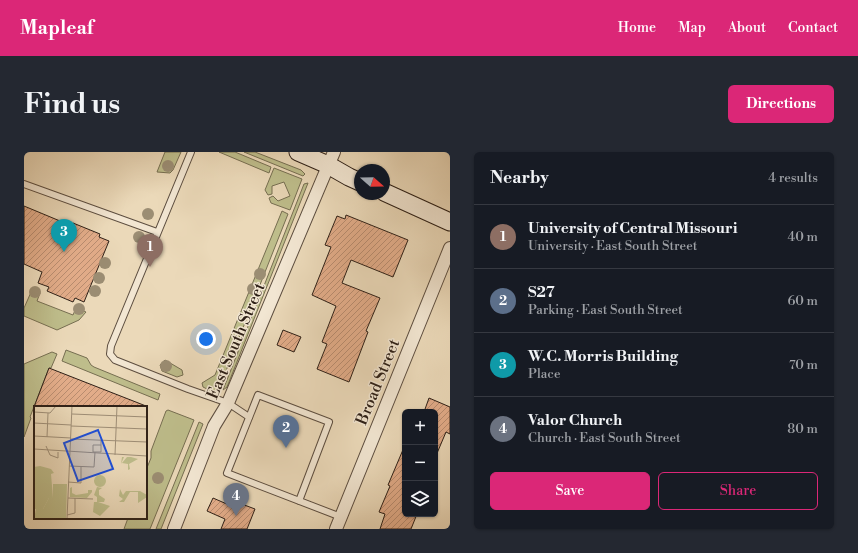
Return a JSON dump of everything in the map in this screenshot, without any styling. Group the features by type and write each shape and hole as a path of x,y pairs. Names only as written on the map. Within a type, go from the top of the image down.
{"main road":[{"path":"298,152 331,158 349,177 354,179"},
{"path":"390,195 450,222"}],"street":[{"name":"East South Street","path":"174,529 214,426 228,403 331,158"},
{"name":"Broad Street","path":"336,529 450,248"}],"lane":[{"path":"190,152 111,346 110,354 115,360 228,403 249,417"},
{"path":"24,184 158,232"},
{"path":"299,501 329,422 258,395 227,473 299,501 341,517"}],"shaded area":[{"path":"165,152 181,152 173,170 170,173 157,172"},
{"path":"219,152 235,152 271,167 269,173"},
{"path":"244,152 255,152 301,170 305,174 303,176"},
{"path":"274,168 302,179 290,210 271,203 269,198 273,196 278,201 290,196 284,182 272,186 272,194 268,195 265,190"},
{"path":"308,183 227,387 223,390 304,184"},
{"path":"282,211 288,214 218,391 213,392 203,387 202,383 215,375"},
{"path":"32,290 40,293 37,301 73,315 76,308 86,312 79,320 57,330 24,316 24,308"},
{"path":"66,350 87,358 94,367 160,394 158,400 62,361"},
{"path":"52,352 57,354 51,368 49,368 24,437 24,364"},
{"path":"165,360 182,370 183,375 177,377 162,371 160,365"},
{"path":"168,410 194,420 150,529 124,529 128,519 147,519 147,468 151,458 151,451 166,411"},
{"path":"199,422 203,424 161,529 156,529"}],"building":[{"path":"24,206 72,226 73,223 100,234 99,237 109,241 84,302 75,298 73,302 47,291 49,287 38,283 42,272 24,264"},
{"path":"346,215 408,240 393,277 351,260 342,283 380,298 366,331 368,332 349,382 317,369 327,344 322,342 336,306 312,295 331,247 325,245 337,216 345,219"},
{"path":"283,330 301,337 294,352 277,345"},
{"path":"49,368 146,406 34,406"},
{"path":"429,398 450,407 450,434 446,432 438,451 438,409 425,409"},
{"path":"402,452 402,517 416,517 411,529 380,529 385,514 379,512 390,486 388,485"},
{"path":"213,498 236,508 239,503 255,509 247,529 221,529 225,519 207,511"}],"place":[{"name":"W.C. Morris Building","path":"64,252"},
{"name":"University of Central Missouri","path":"150,267"},
{"name":"S27","path":"286,448"},
{"name":"Valor Church","path":"236,516"}]}
